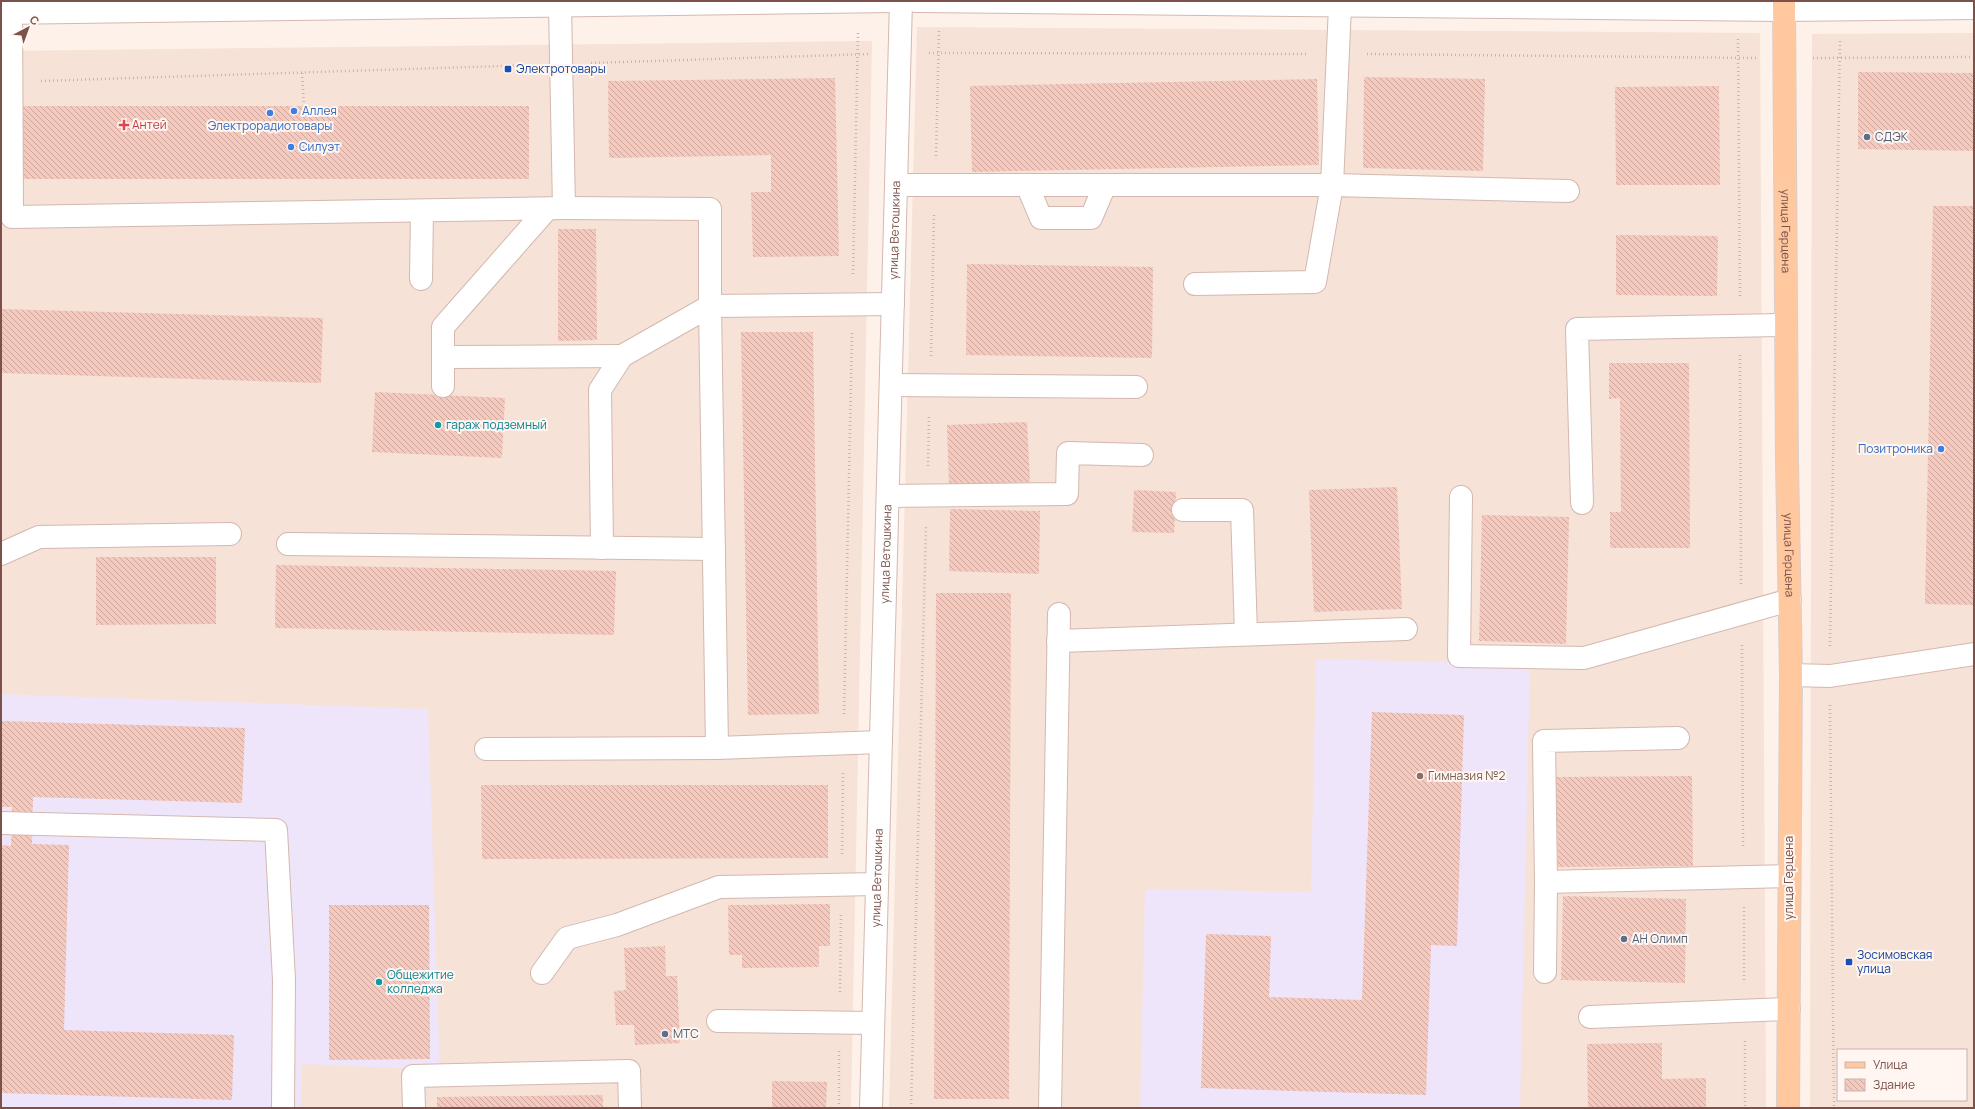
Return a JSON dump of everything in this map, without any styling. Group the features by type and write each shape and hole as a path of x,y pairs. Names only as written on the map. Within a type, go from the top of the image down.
{"main road":[{"name":"улица Герцена","path":"1784,5 1786,325 1791,675 1788,1108"}],"street":[{"path":"717,748 710,306 710,209 555,209 7,217 11,82 8,9 378,5 560,6 894,1"},
{"name":"улица Ветошкина","path":"871,1108 901,1"},
{"path":"916,1 1340,6 1389,3 1784,5 1974,8"},
{"path":"443,386 443,327 555,209 562,64 560,6"},
{"path":"1195,284 1315,282 1332,185 1340,6"},
{"path":"896,185 1332,185 1568,191"},
{"path":"1027,185 1041,218 1091,218 1105,185"},
{"path":"421,279 422,211"},
{"path":"602,548 600,390 622,356 710,306 893,304"},
{"path":"1582,503 1576,329 1786,325"},
{"path":"443,357 622,356"},
{"path":"891,385 1136,387"},
{"path":"888,496 1067,494 1068,453 1142,455"},
{"path":"1461,497 1459,656 1584,658 1790,600"},
{"path":"1183,510 1242,510 1246,634"},
{"path":"1,554 39,537 230,534"},
{"path":"288,544 714,549"},
{"path":"1050,1108 1059,614"},
{"path":"1058,641 1406,629"},
{"path":"1791,675 1830,676 1974,654"},
{"path":"1545,972 1546,882 1544,741 1678,738"},
{"path":"486,749 717,748 881,742"},
{"path":"1,823 276,830 284,980 283,1108"},
{"path":"1546,882 1789,876"},
{"path":"542,974 567,938 617,925 719,887 877,884"},
{"path":"1590,1017 1789,1009"},
{"path":"718,1021 873,1023"},
{"path":"414,1108 413,1076 629,1071 630,1108"}],"path":[{"path":"839,1108 843,744 858,2"},
{"path":"911,1108 938,52"},
{"path":"11,82 938,52 1784,58 1974,57"},
{"path":"1834,1108 1830,676 1840,57"},
{"path":"302,73 304,106"}],"shaded area":[{"path":"917,27 1760,33 1766,1108 889,1108"},
{"path":"1974,33 1974,1108 1810,1108 1812,34"},
{"path":"872,41 851,1108 1,1108 1,51"},
{"name":"Гимназия №2","path":"1316,659 1530,664 1520,1108 1140,1108 1145,889 1311,892"},
{"path":"1,694 428,709 440,1070 302,1064 301,1108 1,1108"}],"building":[{"path":"1858,72 1974,73 1974,151 1858,149"},
{"path":"1364,77 1485,79 1483,171 1363,168"},
{"path":"835,78 839,256 753,257 751,192 771,192 771,155 609,158 608,81"},
{"path":"1317,79 1319,165 972,172 970,86"},
{"path":"1719,86 1720,185 1616,185 1615,87"},
{"path":"23,106 529,106 529,179 23,179"},
{"path":"1933,206 1974,206 1974,605 1925,604"},
{"path":"558,229 596,229 597,340 558,341"},
{"path":"1616,235 1718,236 1717,296 1616,295"},
{"path":"967,264 1153,267 1152,358 966,355"},
{"path":"1,309 323,318 321,383 1,373"},
{"path":"741,332 813,332 819,714 748,715"},
{"path":"1609,363 1689,363 1690,548 1610,548 1610,512 1621,512 1620,398 1609,399"},
{"name":"гараж подземный","path":"375,392 505,398 502,458 372,452"},
{"path":"1027,422 1030,482 949,485 947,425"},
{"path":"1397,487 1402,609 1314,612 1309,490"},
{"path":"1134,490 1176,492 1174,533 1132,532"},
{"path":"950,509 1040,511 1039,574 949,571"},
{"path":"1482,515 1569,517 1566,644 1479,641"},
{"path":"96,557 216,557 216,624 96,625"},
{"path":"276,565 616,571 614,635 275,628"},
{"path":"936,593 1011,593 1009,1099 934,1099"},
{"path":"1372,712 1464,715 1457,946 1431,945 1426,1095 1201,1088 1206,934 1271,936 1269,997 1362,1000"},
{"path":"1,721 245,728 242,803 33,797 32,844 69,845 64,1030 234,1035 232,1100 1,1093 1,845 11,846 12,807 1,807"},
{"path":"1692,776 1693,866 1558,867 1556,777"},
{"path":"481,785 828,785 828,858 482,859"},
{"path":"1563,896 1686,899 1685,983 1561,980"},
{"path":"830,904 830,946 819,946 819,967 742,968 742,955 729,955 728,905"},
{"name":"Общежитие колледжа","path":"329,905 429,905 430,1059 329,1060"},
{"path":"665,946 666,976 677,976 680,1043 635,1045 634,1025 616,1025 614,991 626,990 624,948"},
{"path":"1662,1043 1662,1079 1706,1078 1706,1108 1588,1108 1587,1044"},
{"path":"772,1081 827,1082 826,1108 772,1108"},
{"path":"603,1095 603,1108 437,1108 437,1097"}],"place":[{"name":"Электротовары","path":"508,69"},
{"name":"Аллея","path":"294,111"},
{"name":"Электрорадиотовары","path":"270,113"},
{"name":"Антей","path":"124,125"},
{"name":"СДЭК","path":"1867,137"},
{"name":"Силуэт","path":"291,147"},
{"name":"гараж подземный","path":"438,425"},
{"name":"Позитроника","path":"1941,449"},
{"name":"Гимназия №2","path":"1420,776"},
{"name":"АН Олимп","path":"1624,939"},
{"name":"Зосимовская улица","path":"1849,962"},
{"name":"Общежитие колледжа","path":"379,982"},
{"name":"МТС","path":"665,1034"}]}
